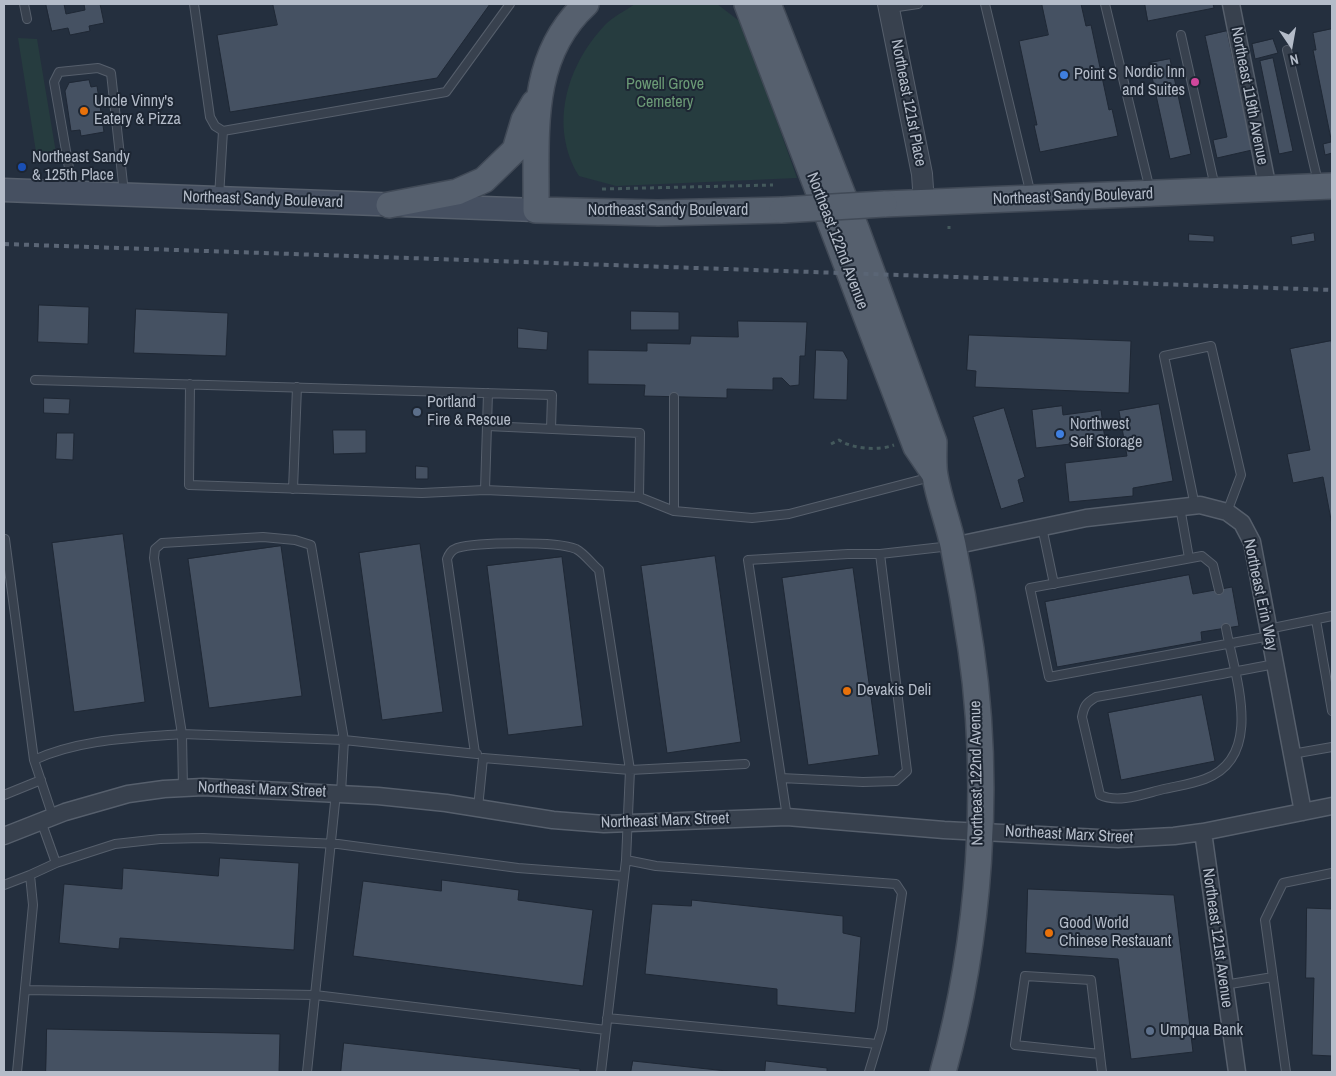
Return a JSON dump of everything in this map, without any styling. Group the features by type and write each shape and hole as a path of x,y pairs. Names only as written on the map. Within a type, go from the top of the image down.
{"main road":[{"path":"536,210 539,95 544,71 558,37 586,4"},
{"path":"737,4 756,10"},
{"name":"Northeast 122nd Avenue","path":"756,10 916,447 935,475"},
{"name":"Northeast 122nd Avenue","path":"756,10 857,231 934,442 935,475 953,546 968,626 976,688 980,764 979,831 972,928 955,1024 943,1072"},
{"path":"389,205 457,192 484,180 516,150 524,120 539,95"},
{"name":"Northeast Sandy Boulevard","path":"4,190 658,214 1326,187"}],"street":[{"name":"Northeast 119th Avenue","path":"1231,4 1268,189"},
{"name":"Northeast 121st Place","path":"889,6 922,174 924,203"},
{"path":"953,546 1086,518 1188,507 1227,512"},
{"name":"Northeast Erin Way","path":"1227,512 1242,523 1252,542 1303,812"},
{"name":"Northeast Marx Street","path":"4,836 47,819 128,794 183,788 255,788 338,793 446,803 553,820 627,824 787,817 1118,839 1174,836 1203,832 1332,806"},
{"name":"Northeast 121st Avenue","path":"1203,832 1237,1072"}],"lane":[{"path":"24,4 27,19"},
{"path":"194,4 210,117 215,126 223,131 446,92 510,4"},
{"path":"889,6 918,4"},
{"path":"985,4 1032,199"},
{"path":"1105,4 1151,194"},
{"path":"1181,35 1216,191"},
{"path":"1287,50 1326,187"},
{"path":"74,192 54,82 59,72 98,68 111,73 124,195"},
{"path":"218,199 223,131"},
{"path":"1189,558 1188,507 1164,356 1211,346 1241,475 1227,512"},
{"path":"35,380 552,394 551,429"},
{"path":"190,384 188,485 422,494 485,490 639,497 674,510 752,518 789,514 935,475"},
{"path":"293,488 297,387"},
{"path":"485,490 488,393"},
{"path":"674,397 674,510"},
{"path":"487,426 640,433 639,497"},
{"path":"1042,526 1054,584"},
{"path":"183,788 182,734 154,558 155,549 162,543 262,538 295,540 311,545 344,740 330,844 307,1072"},
{"path":"5,539 34,760 41,780 56,862"},
{"path":"475,753 447,559 449,553 455,548 514,544 547,545 576,549 599,570 630,770 626,860 601,1072"},
{"path":"787,817 748,560 880,554 953,546"},
{"path":"781,778 863,782 896,781 907,771 880,554"},
{"path":"1219,590 1213,565 1202,556 1030,588 1049,677 1228,642 1332,616"},
{"path":"1316,620 1332,711"},
{"path":"1226,628 1235,671 1242,727 1238,749 1228,763 1205,779 1127,798 1105,798 1100,795 1082,717 1084,706 1090,701 1096,697 1235,671 1275,664"},
{"path":"34,760 73,747 117,739 182,734 344,740 475,753 484,758 630,770 745,764"},
{"path":"1292,754 1332,747"},
{"path":"478,808 484,758"},
{"path":"4,795 41,780"},
{"path":"4,885 56,862 115,844 160,839 257,840 330,844 518,868 624,876"},
{"path":"626,860 656,866 896,884 902,893 902,904 882,1029 869,1072"},
{"path":"1286,1072 1266,920 1283,883 1332,873"},
{"path":"17,1072 33,905 30,875"},
{"path":"1100,1054 1015,1045 1024,976 1091,980 1100,1054 1102,1072"},
{"path":"1224,985 1273,977"},
{"path":"25,990 315,995 606,1030"},
{"path":"607,1018 877,1044"}],"path":[{"path":"601,189 773,185"},
{"path":"831,444 839,440 846,445 859,448 888,448 913,438"}],"green space":[{"name":"Powell Grove Cemetery","path":"635,4 717,4 742,23 797,178 616,186 579,176 570,157 565,138 566,98 571,79 591,42 604,26"},
{"path":"18,38 37,39 56,153 36,152"}],"building":[{"path":"46,4 64,4 66,14 85,10 84,4 100,4 104,23 89,26 90,31 70,35 68,28 52,31"},
{"path":"273,4 490,4 437,78 230,112 217,35 277,25"},
{"name":"Point S","path":"1042,4 1081,4 1086,26 1091,25 1109,110 1112,109 1118,136 1040,152 1034,125 1037,125 1019,41 1048,35"},
{"path":"1145,4 1213,4 1214,8 1148,21"},
{"path":"1332,29 1332,153 1325,155 1323,144 1331,142 1331,139 1313,50 1316,50 1313,33"},
{"path":"1227,31 1252,150 1217,158 1213,140 1227,137 1205,36"},
{"path":"1273,39 1278,53 1255,59 1252,44"},
{"path":"1273,58 1293,151 1279,154 1260,61"},
{"path":"1170,59 1191,154 1170,159 1149,63"},
{"name":"Uncle Vinny's Eatery & Pizza","path":"89,80 91,87 97,86 104,132 81,136 80,130 71,131 65,91 69,83"},
{"path":"1314,233 1315,241 1292,245 1291,237"},
{"path":"1189,234 1214,236 1214,242 1189,241"},
{"path":"39,305 89,307 88,344 38,342"},
{"path":"136,309 228,313 226,356 134,353"},
{"path":"631,311 679,312 679,330 631,330"},
{"path":"738,321 807,322 805,356 800,356 799,385 790,386 782,378 773,378 773,390 727,389 727,398 644,396 645,385 588,384 588,350 647,351 647,343 690,344 691,336 738,337"},
{"path":"518,328 548,332 547,350 518,348"},
{"path":"969,335 1131,341 1129,393 975,387 976,371 967,370"},
{"path":"1331,341 1332,525 1323,477 1293,483 1287,454 1310,450 1290,349"},
{"path":"816,350 843,351 848,360 847,400 814,399"},
{"path":"44,398 70,399 69,414 44,413"},
{"path":"1159,404 1173,481 1133,488 1133,496 1069,502 1065,463 1127,456 1119,411"},
{"path":"1062,406 1063,415 1101,410 1105,440 1036,448 1032,410"},
{"path":"1004,408 1025,477 1018,480 1024,502 1001,509 973,417"},
{"path":"333,430 366,430 366,453 334,454"},
{"path":"57,433 74,433 73,460 56,459"},
{"path":"416,466 428,467 428,479 416,479"},
{"path":"123,534 145,702 74,712 52,543"},
{"path":"420,544 443,712 382,720 359,553"},
{"path":"281,546 302,696 209,708 188,559"},
{"path":"715,556 741,742 667,753 641,566"},
{"path":"562,557 583,726 508,735 487,566"},
{"path":"853,568 879,755 808,765 782,578"},
{"path":"1189,575 1193,594 1232,587 1239,626 1201,632 1202,641 1057,667 1045,602"},
{"path":"1202,695 1215,761 1121,780 1108,713"},
{"path":"220,858 299,863 294,950 120,938 119,949 59,943 64,884 122,889 123,868 218,876"},
{"path":"442,880 519,890 518,900 593,910 583,986 353,956 363,881 441,891"},
{"path":"1028,889 1174,895 1193,1052 1131,1059 1118,959 1026,953"},
{"path":"692,900 843,916 843,933 861,937 855,1013 777,1005 777,989 645,974 652,904 691,906"},
{"path":"1307,908 1332,909 1332,1056 1312,1055 1314,978 1306,978"},
{"path":"47,1029 280,1034 279,1072 46,1072"},
{"path":"344,1043 580,1069 580,1072 341,1072"},
{"path":"633,1061 736,1072 631,1072"},
{"path":"766,1061 827,1068 827,1072 765,1072"}],"railway":[{"path":"4,244 1332,290"}],"place":[{"name":"Point S","path":"1064,75"},
{"name":"Nordic Inn and Suites","path":"1195,82"},
{"name":"Uncle Vinny's Eatery & Pizza","path":"84,111"},
{"name":"Northeast Sandy & 125th Place","path":"22,167"},
{"name":"Portland Fire & Rescue","path":"417,412"},
{"name":"Northwest Self Storage","path":"1060,434"},
{"name":"Devakis Deli","path":"847,691"},
{"name":"Good World Chinese Restauant","path":"1049,933"},
{"name":"Umpqua Bank","path":"1150,1031"}]}
